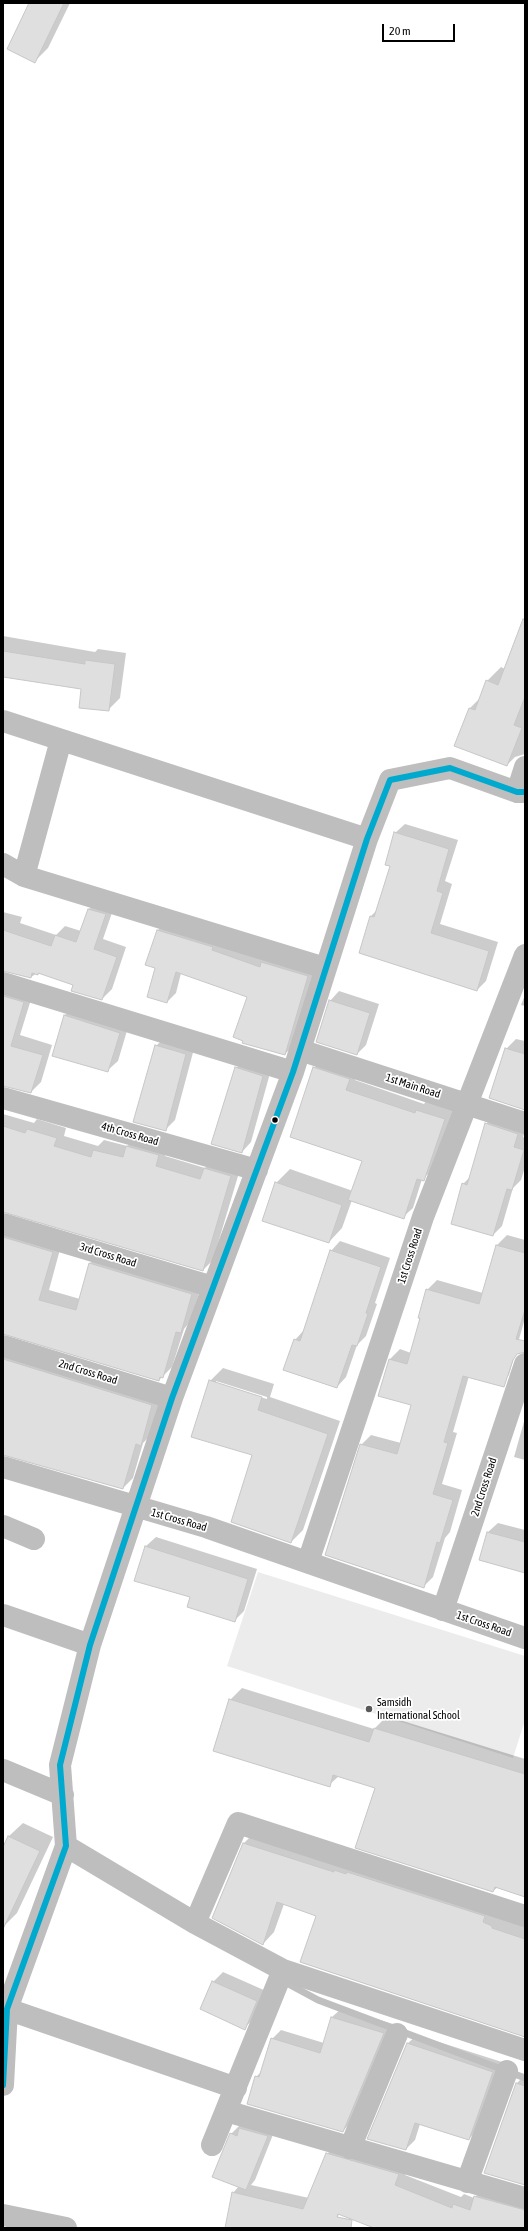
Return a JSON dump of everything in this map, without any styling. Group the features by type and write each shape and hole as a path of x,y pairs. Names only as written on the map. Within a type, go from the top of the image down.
{"street":[{"path":"3,721 367,838"},
{"path":"24,876 61,740"},
{"path":"3,2085 7,2009 66,1846 60,1765 90,1645 172,1398 293,1072 367,838 390,780 450,768 521,792 525,767"},
{"path":"3,864 24,876 325,968"},
{"name":"1st Cross Road","path":"308,1562 423,1217 525,955"},
{"path":"3,983 293,1072"},
{"name":"1st Main Road","path":"300,1050 525,1122"},
{"name":"4th Cross Road","path":"3,1098 257,1170"},
{"name":"3rd Cross Road","path":"3,1224 213,1287"},
{"name":"2nd Cross Road","path":"3,1346 172,1398"},
{"name":"2nd Cross Road","path":"443,1610 525,1364"},
{"name":"1st Cross Road","path":"3,1467 136,1508 206,1527 525,1638"},
{"path":"3,1526 34,1539"},
{"path":"3,1615 90,1645"},
{"path":"3,1770 63,1795"},
{"path":"195,1923 238,1823 525,1916"},
{"path":"66,1846 195,1923 283,1970 525,2050"},
{"path":"212,2145 283,1970"},
{"path":"7,2009 236,2088"},
{"path":"350,2148 397,2034"},
{"path":"467,2182 507,2071"},
{"path":"226,2111 525,2198"},
{"path":"3,2215 66,2228"}],"shaded area":[{"path":"258,1572 525,1656 525,1720 513,1758 227,1666"}],"building":[{"path":"29,3 64,3 35,63 7,49"},
{"path":"523,619 525,620 525,697 514,725 522,728 507,766 454,746 469,708 475,710 486,680 498,685"},
{"path":"3,651 85,664 85,660 115,664 109,711 79,708 81,689 3,677"},
{"path":"394,832 449,849 437,891 443,893 431,933 489,951 477,991 359,953 370,916 374,917 390,866 385,865"},
{"path":"88,909 106,914 94,949 117,957 102,1000 71,991 73,985 38,973 38,975 32,973 31,978 3,971 3,930 51,946 55,935 76,942"},
{"path":"157,930 213,947 212,950 260,967 261,962 308,976 285,1055 242,1043 243,1041 233,1037 247,997 176,972 167,1003 147,997 155,968 145,965"},
{"path":"3,996 24,1002 11,1046 43,1055 31,1093 3,1086"},
{"path":"329,1000 370,1013 357,1055 316,1042"},
{"path":"64,1015 120,1033 108,1072 52,1056"},
{"path":"155,1045 186,1054 166,1131 133,1122"},
{"path":"505,1048 525,1054 525,1110 489,1098"},
{"path":"235,1067 263,1076 242,1153 211,1144"},
{"path":"313,1067 350,1079 346,1090 415,1113 416,1110 445,1119 424,1181 417,1179 404,1219 348,1200 362,1161 290,1137"},
{"path":"485,1123 518,1134 514,1147 524,1150 512,1190 507,1189 493,1236 451,1224 462,1183 467,1185"},
{"path":"3,1126 25,1133 27,1129 57,1138 54,1146 91,1157 93,1150 123,1157 126,1146 159,1155 156,1166 200,1179 204,1168 231,1176 203,1271 3,1212"},
{"path":"275,1182 342,1205 329,1243 262,1221"},
{"path":"3,1237 53,1252 39,1300 76,1310 89,1263 192,1294 181,1333 176,1332 163,1378 160,1377 159,1381 3,1334"},
{"path":"496,1245 525,1253 525,1310 516,1339 525,1341 525,1352 517,1354 513,1360 504,1387 463,1376 444,1442 448,1443 433,1494 453,1500 440,1543 437,1542 424,1588 325,1555 360,1444 397,1454 411,1405 378,1396 389,1359 407,1364 420,1318 418,1318 426,1289 479,1304"},
{"path":"330,1250 381,1267 366,1313 368,1314 357,1346 352,1345 337,1388 283,1370 294,1339 300,1341"},
{"path":"3,1359 152,1405 141,1446 136,1444 123,1489 3,1455"},
{"path":"209,1380 262,1397 258,1410 328,1434 291,1543 231,1522 252,1455 191,1437"},
{"path":"487,1532 525,1542 525,1573 479,1560"},
{"path":"145,1546 248,1579 235,1622 187,1607 190,1597 134,1581"},
{"path":"229,1699 369,1742 374,1728 525,1774 525,1897 495,1887 493,1892 355,1848 375,1788 333,1775 330,1787 213,1751"},
{"path":"8,1836 40,1851 3,1929 3,1847"},
{"path":"243,1843 334,1872 334,1870 346,1874 347,1872 485,1916 483,1922 492,1926 492,1928 525,1939 525,2037 300,1962 316,1916 277,1902 263,1945 212,1918"},
{"path":"212,1981 257,2001 245,2030 200,2009"},
{"path":"331,2017 384,2033 343,2132 247,2104 255,2076 259,2077 271,2038 320,2053"},
{"path":"407,2043 493,2072 469,2140 415,2123 406,2150 367,2139"},
{"path":"516,2083 525,2086 525,2185 484,2173"},
{"path":"239,2128 268,2136 246,2190 212,2177 230,2133 237,2136"},
{"path":"326,2153 399,2174 395,2185 452,2208 453,2204 470,2210 474,2196 525,2210 525,2228 374,2228 338,2214 337,2217 352,2220 351,2228 225,2228 232,2192 303,2209"}],"waterway":[{"path":"281,1980 318,2000 525,2078"}],"transit line":[{"path":"3,2085 7,2009 66,1846 60,1765 90,1645 172,1398 293,1072 367,839 390,780 450,768 517,792 525,792"}],"place":[{"name":"Samsidh International School","path":"369,1709"}]}
